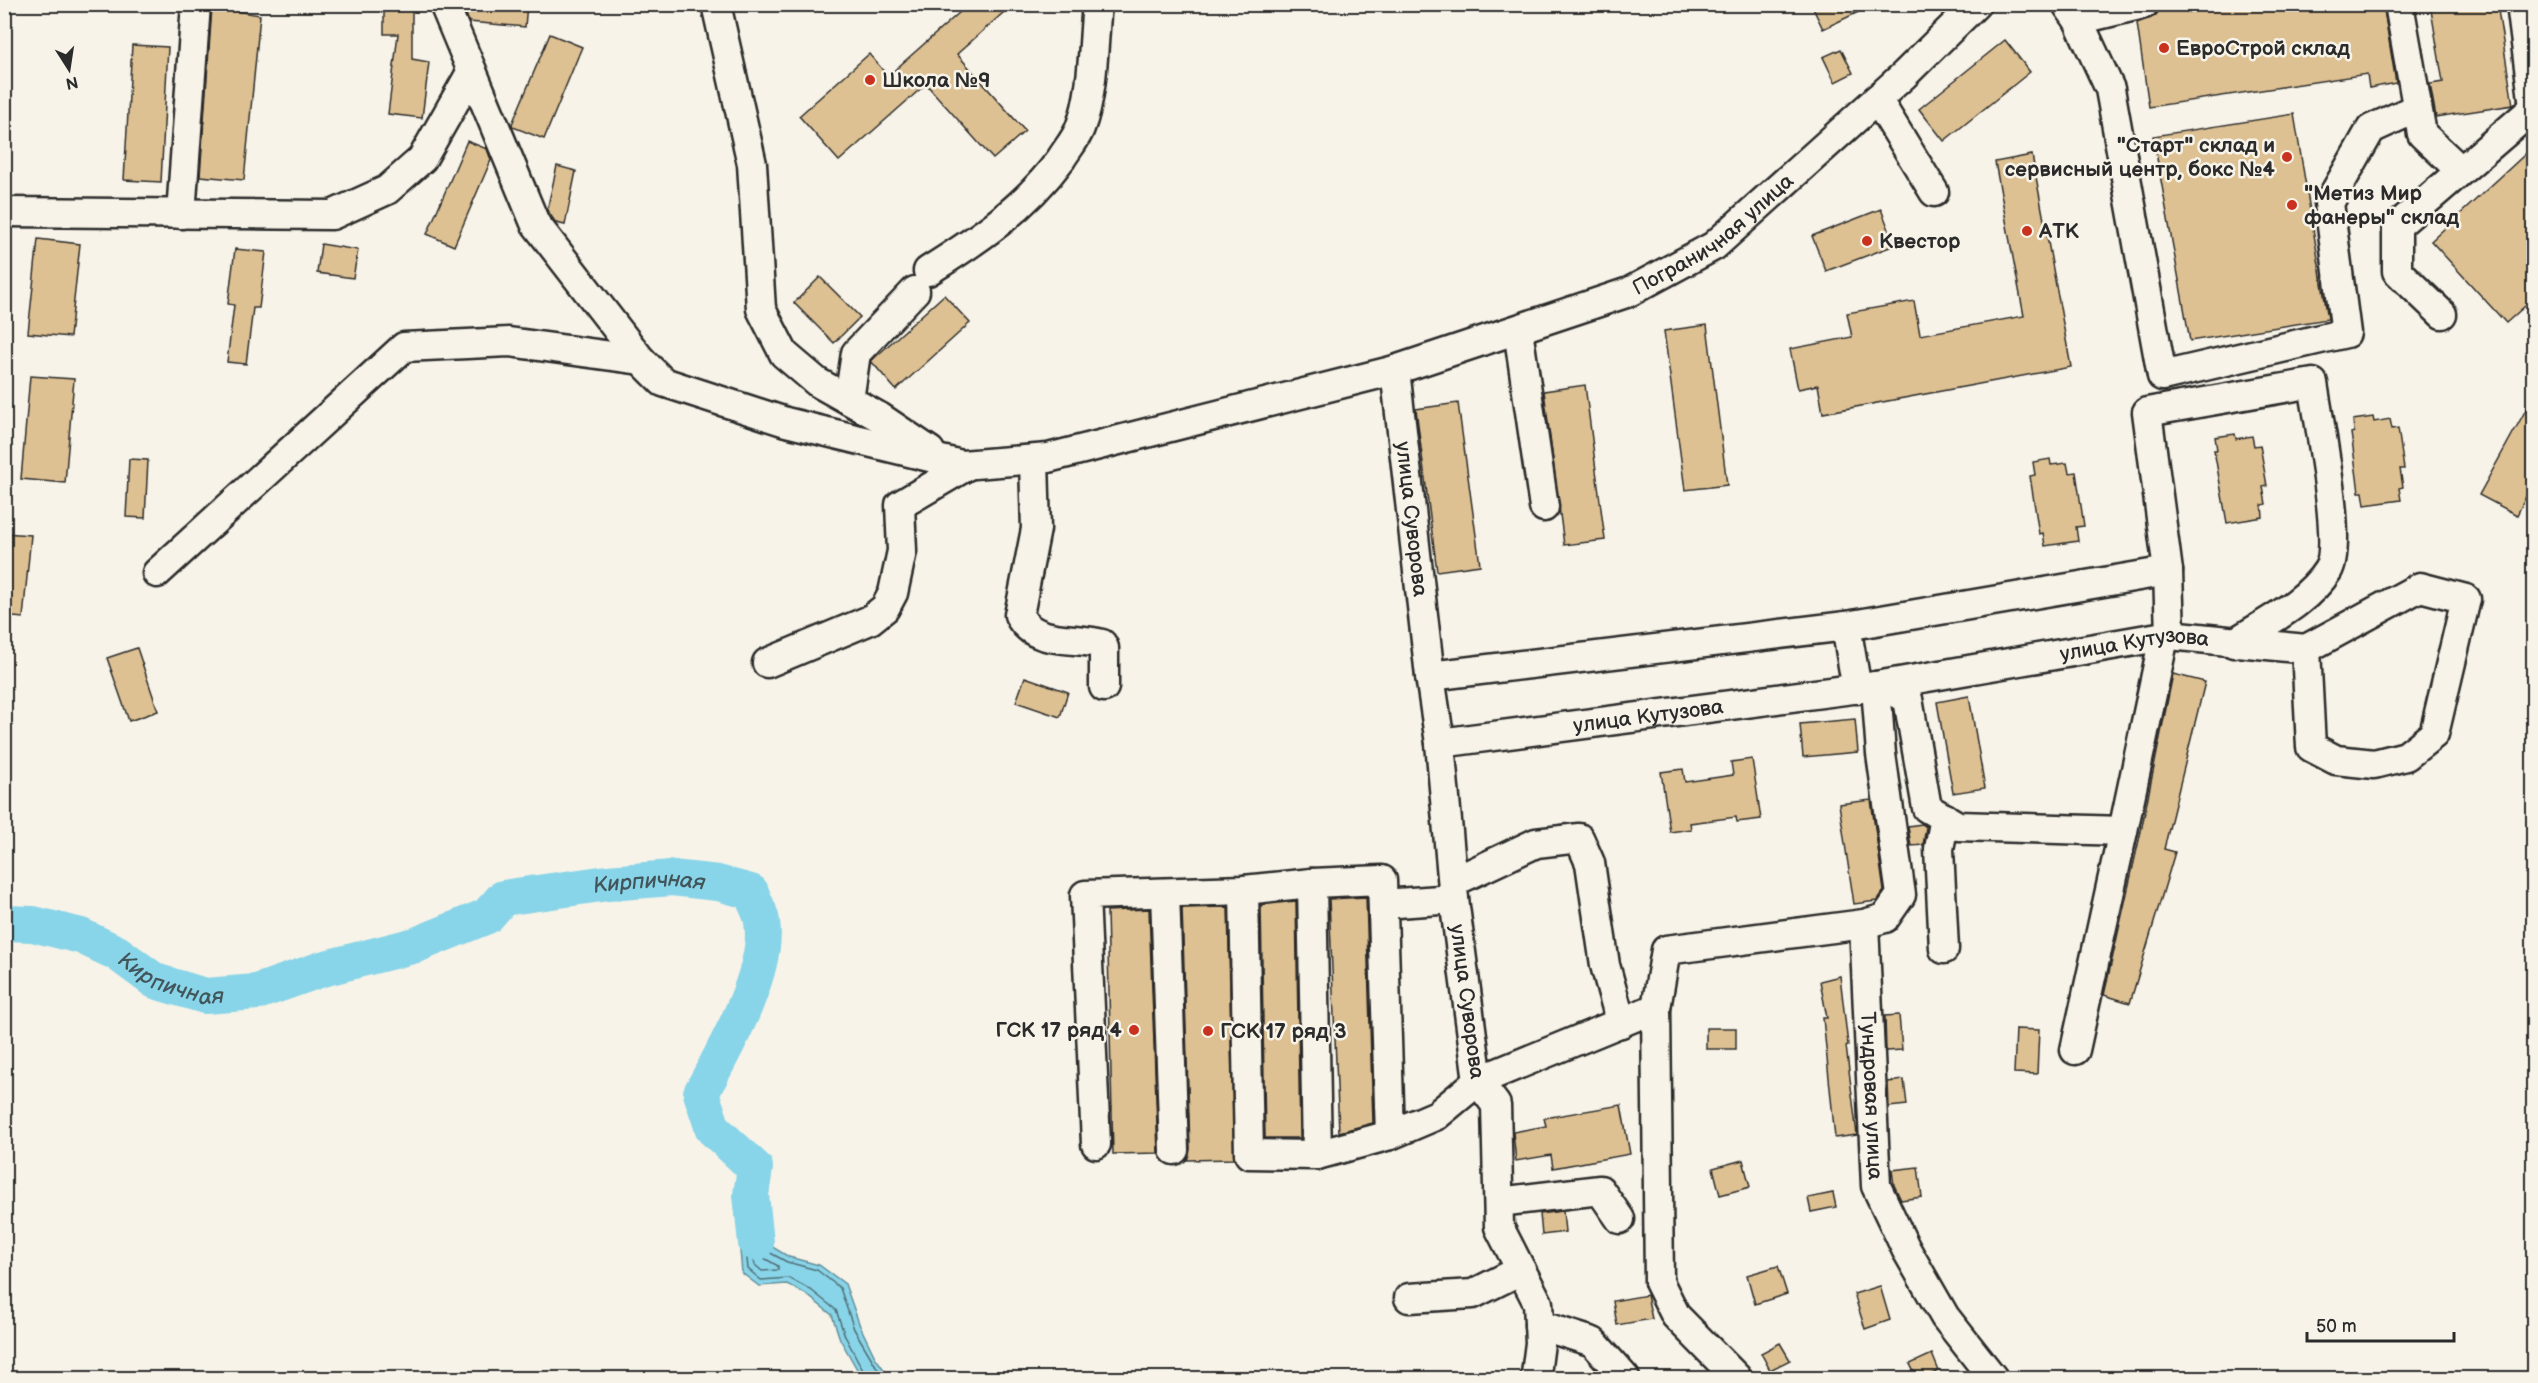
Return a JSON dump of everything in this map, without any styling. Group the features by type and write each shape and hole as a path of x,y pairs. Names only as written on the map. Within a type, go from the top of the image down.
{"street":[{"path":"181,214 196,4"},
{"path":"444,4 535,223 641,360 663,382 786,422 957,464"},
{"path":"716,4 752,164 761,309 784,354 817,382 957,464"},
{"path":"849,400 856,353 922,281 1013,213 1036,189 1080,129 1085,111 1097,4"},
{"name":"Пограничная улица","path":"957,464 1034,461 1395,370 1629,292 1714,246 1977,4"},
{"path":"2144,4 2072,12 2110,89 2162,376 2346,333 2329,203 2371,129 2417,108"},
{"path":"2399,4 2422,134 2460,170"},
{"path":"2442,314 2397,271 2397,226 2534,107 2521,4"},
{"path":"4,212 332,215 387,190 422,159 472,71"},
{"path":"1876,99 1934,192"},
{"path":"1518,330 1544,507"},
{"path":"157,573 404,347 509,342 641,360"},
{"name":"улица Суворова","path":"1395,370 1430,676 1440,743 1454,891 1478,1081 1656,1008"},
{"path":"2074,1050 2167,636 2168,571 2147,412 2313,383 2335,532 2329,568 2302,599 2234,643"},
{"path":"1034,461 1036,529 1019,615 1025,626 1038,633 1062,639 1102,644 1104,648 1104,687"},
{"path":"767,663 870,620 885,608 893,592 902,551 900,505 957,464"},
{"path":"1430,676 1846,626 2168,571"},
{"path":"2420,587 2466,599 2434,734 2406,756 2374,764 2336,760 2311,747 2306,649 2420,587"},
{"path":"1737,1378 1676,1316 1659,1282 1656,1008 1666,950 1864,924 1885,918 1901,895 1872,687 1846,626"},
{"name":"улица Кутузова","path":"1440,743 1872,687 2167,636 2306,649"},
{"path":"1872,687 1908,699 1927,808 1958,826 2122,831"},
{"path":"1944,949 1939,849 1945,818"},
{"path":"1383,904 1454,891 1536,843 1579,837 1590,863 1605,965 1621,1023"},
{"path":"1096,1144 1085,895 1244,890 1312,883 1382,880 1390,1134"},
{"path":"1312,883 1317,1155"},
{"path":"1244,890 1250,1154 1317,1155 1390,1134 1437,1115 1478,1081 1496,1105 1499,1227 1538,1303 1540,1343 1536,1374"},
{"path":"1166,893 1174,1150"},
{"name":"Тундровая улица","path":"1864,924 1876,1186 1906,1249 1945,1317 1993,1378"},
{"path":"1499,1202 1600,1190 1620,1220"},
{"path":"1409,1298 1473,1294 1521,1270"},
{"path":"1539,1324 1593,1342 1625,1378"}],"water":[{"path":"751,1195 760,1214 769,1245 789,1257 819,1265 845,1284 860,1326 875,1357 890,1378 862,1378 840,1339 832,1315 807,1295 787,1284 759,1286 742,1273 738,1228"}],"building":[{"path":"384,4 412,4 412,59 429,62 422,118 388,114 398,34 384,34"},
{"path":"467,4 527,4 525,27 469,22 466,14"},
{"name":"Школа №9","path":"969,4 1013,4 957,54 1025,131 993,159 926,84 839,161 799,116 869,54 888,76"},
{"path":"1811,4 1875,4 1823,29"},
{"path":"2199,4 2383,4 2396,83 2369,88 2367,74 2149,107 2137,23 2155,16 2159,11"},
{"path":"2430,4 2497,4 2513,105 2436,117 2430,84 2443,82"},
{"path":"212,7 260,15 244,180 200,176"},
{"path":"550,34 582,47 544,139 513,127 512,124"},
{"path":"2005,40 2030,72 1944,141 1919,109"},
{"path":"132,45 168,47 161,182 124,180"},
{"path":"1841,49 1853,73 1835,82 1823,57"},
{"path":"2294,114 2328,319 2190,341 2153,136"},
{"path":"467,141 487,149 491,160 454,246 427,234"},
{"path":"2534,146 2534,298 2506,323 2431,241"},
{"name":"АТК","path":"2032,155 2071,367 1823,413 1818,385 1798,389 1790,349 1852,337 1847,313 1914,301 1920,335 2024,316 1995,162"},
{"path":"557,166 576,171 565,225 556,223 547,210"},
{"path":"1881,209 1895,245 1826,271 1812,236"},
{"path":"38,239 80,244 70,337 28,333"},
{"path":"321,244 358,250 353,278 317,273"},
{"path":"235,249 266,252 259,308 253,308 246,364 227,362 234,305 228,304"},
{"path":"820,277 860,317 834,343 794,303"},
{"path":"944,295 970,323 896,390 871,361"},
{"path":"1707,325 1727,485 1685,490 1664,331"},
{"path":"30,376 74,379 65,483 21,479"},
{"path":"1585,385 1605,540 1564,545 1544,391"},
{"path":"2534,395 2534,480 2517,515 2479,495"},
{"path":"1458,403 1480,565 1437,571 1416,409"},
{"path":"2373,417 2374,422 2390,419 2392,429 2398,428 2404,469 2400,469 2403,487 2399,488 2401,500 2365,505 2363,492 2359,492 2351,433 2354,432 2353,420"},
{"path":"2235,434 2236,439 2252,436 2254,446 2260,445 2267,486 2263,487 2266,504 2262,505 2263,517 2227,523 2214,450 2217,450 2215,437"},
{"path":"129,459 148,460 145,518 126,517"},
{"path":"2050,459 2051,465 2067,463 2069,473 2076,472 2084,526 2076,527 2078,541 2045,546 2043,533 2039,534 2030,476 2035,475 2033,462"},
{"path":"4,533 31,535 23,618 4,616"},
{"path":"137,648 158,711 129,721 107,658"},
{"path":"2173,674 2205,682 2164,849 2175,852 2130,1003 2104,995"},
{"path":"1025,677 1068,692 1060,717 1016,702"},
{"path":"1969,696 1985,788 1953,793 1937,702"},
{"path":"1855,719 1858,752 1803,757 1800,724"},
{"path":"1752,759 1761,819 1737,822 1736,817 1690,823 1691,829 1670,832 1661,772 1683,769 1685,782 1733,775 1731,762"},
{"path":"1871,800 1884,891 1877,901 1854,904 1839,804"},
{"path":"1922,824 1926,827 1923,845 1911,846 1908,826"},
{"path":"1366,897 1373,1123 1339,1132 1329,899"},
{"path":"1296,901 1300,1138 1265,1138 1261,905"},
{"name":"ГСК 17 ряд 3","path":"1228,907 1234,1159 1187,1160 1190,1149 1182,908"},
{"name":"ГСК 17 ряд 4","path":"1149,909 1158,1153 1113,1154 1107,911"},
{"path":"1840,976 1857,1135 1835,1138 1823,1018 1827,1018 1820,981"},
{"path":"1899,1015 1902,1050 1886,1051 1885,1016"},
{"path":"1706,1028 1736,1028 1736,1049 1706,1049"},
{"path":"2016,1029 2039,1030 2037,1074 2014,1073"},
{"path":"1904,1080 1907,1105 1889,1107 1888,1082"},
{"path":"1621,1105 1630,1154 1553,1168 1551,1155 1516,1161 1513,1132 1546,1126 1544,1118"},
{"path":"1743,1160 1750,1187 1720,1195 1713,1168"},
{"path":"1918,1167 1922,1197 1901,1200 1894,1185 1892,1170"},
{"path":"1833,1193 1836,1207 1811,1212 1808,1198"},
{"path":"1563,1211 1565,1232 1542,1235 1540,1214"},
{"path":"1778,1266 1787,1294 1755,1304 1747,1275"},
{"path":"1880,1286 1890,1320 1865,1329 1854,1294"},
{"path":"1647,1295 1652,1319 1617,1325 1613,1301"},
{"path":"1780,1343 1790,1360 1770,1370 1761,1353"},
{"path":"1932,1354 1939,1371 1917,1378 1910,1364"}],"waterway":[{"name":"Кирпичная","path":"4,923 33,924 81,936 117,953 155,981 205,996 257,992 322,969 416,945 487,916 503,898 608,883 672,878 718,883 751,892 762,922 763,941 759,963 733,1033 701,1093 713,1129 755,1168 751,1195 756,1243"}],"place":[{"name":"ЕвроСтрой склад","path":"2164,48"},
{"name":"Школа №9","path":"870,80"},
{"name":"\"Старт\" склад и сервисный центр, бокс №4","path":"2287,157"},
{"name":"\"Метиз Мир фанеры\" склад","path":"2292,205"},
{"name":"АТК","path":"2027,231"},
{"name":"Квестор","path":"1867,241"},
{"name":"ГСК 17 ряд 4","path":"1134,1030"},
{"name":"ГСК 17 ряд 3","path":"1208,1031"}]}
